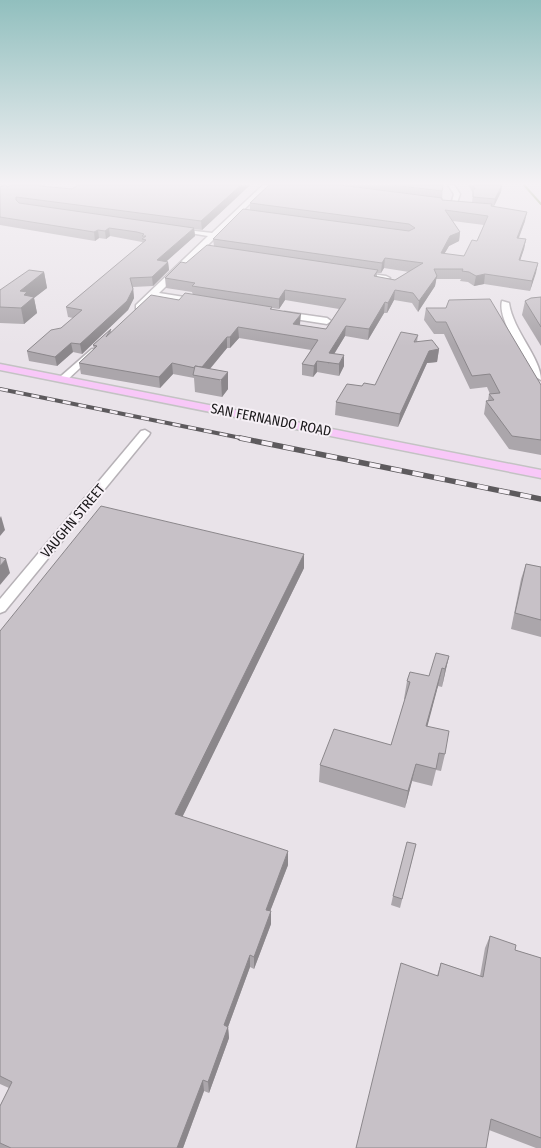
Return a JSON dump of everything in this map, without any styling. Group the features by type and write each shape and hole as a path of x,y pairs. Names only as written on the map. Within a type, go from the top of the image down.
{"main road":[{"name":"SAN FERNANDO ROAD","path":"0,367 541,474"}],"street":[{"path":"132,313 210,239"},
{"path":"198,250 207,252"},
{"path":"348,272 386,278"},
{"path":"152,294 210,303"},
{"path":"505,303 505,311 525,352 541,377"},
{"path":"278,314 326,322"},
{"path":"63,379 98,346"},
{"name":"VAUGHN STREET","path":"0,608 145,434"}],"building":[{"path":"142,239 182,239 157,260 168,262 152,277 130,278 133,289 127,301 80,344 71,343 55,357 27,351 51,330 61,328 82,310 66,307 146,240"},
{"path":"213,239 449,239 441,253 464,256 472,240 522,239 526,239 519,260 538,263 532,281 485,274 476,276 462,271 463,269 434,269 437,276 419,301 413,293 395,290 388,303 385,302 369,329 346,326 329,353 344,355 339,364 317,361 314,366 302,364 318,340 238,327 202,367 195,366 195,368 172,363 159,377 79,363 97,346 93,345 111,329 106,337 151,295 179,300 185,293 272,307 270,309 301,314 293,324 326,329 346,299 285,290 279,299 192,286 195,283 165,278 181,262 186,263 207,245 378,270 374,276 395,280 423,263 385,258 382,263"},
{"path":"29,270 44,272 20,291 27,292 24,295 34,297 21,308 0,307 0,290"},
{"path":"541,297 541,327 525,301"},
{"path":"490,299 541,385 541,440 512,436 486,401 494,400 489,394 500,393 490,374 472,376 446,322 436,322 426,308 446,308 449,300"},
{"path":"401,332 418,335 414,342 432,340 439,349 429,351 400,414 336,402 347,384 362,386 364,383 375,385"},
{"path":"195,366 228,372 221,380 193,375"},
{"path":"101,506 304,554 175,814 288,851 266,910 271,911 254,957 250,955 224,1025 228,1027 208,1082 203,1080 177,1148 11,1148 0,1143 0,1106 12,1082 0,1076 0,631"},
{"path":"0,557 6,559 0,566"},
{"path":"526,564 541,567 541,620 515,613"},
{"path":"436,653 449,656 445,669 442,668 426,726 449,731 445,754 439,753 436,769 416,764 408,791 320,765 334,729 391,745 410,682 407,681 410,672 429,676"},
{"path":"407,842 416,844 402,899 393,896"},
{"path":"490,936 516,945 515,950 541,958 541,1138 491,1119 486,1148 356,1148 401,963 438,976 441,963 483,977"}],"railway":[{"path":"0,389 246,439"},
{"path":"240,438 541,499"}]}
